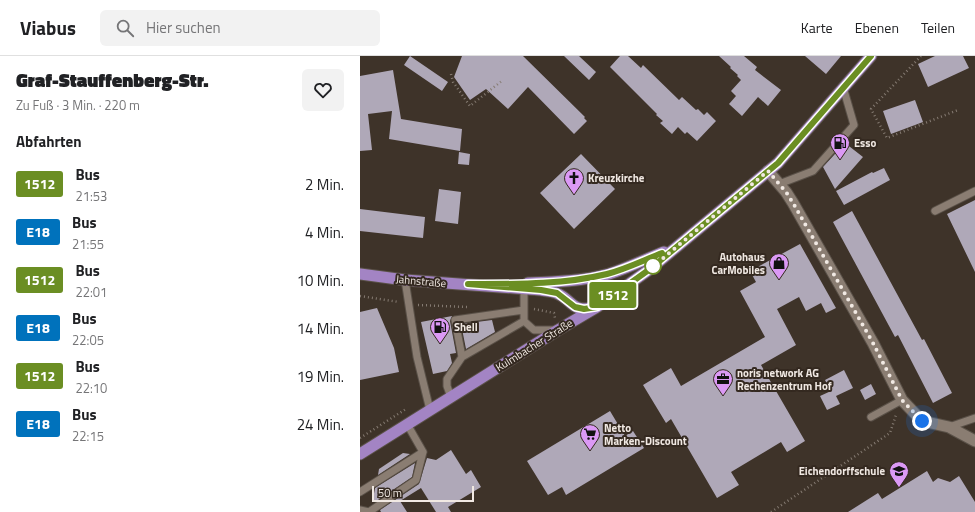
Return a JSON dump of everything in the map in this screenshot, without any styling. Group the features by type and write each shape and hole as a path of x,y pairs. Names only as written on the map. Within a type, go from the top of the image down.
{"main road":[{"name":"Kulmbacher Straße","path":"360,454 597,307 650,269 778,163 870,56"},
{"path":"468,284 540,283 582,279 618,271 676,247"},
{"name":"Jahnstraße","path":"360,274 405,280 524,288 557,293 575,307 584,309 597,307"}],"street":[{"path":"768,171 793,203 873,343 902,400 922,421 949,427 975,441"}],"lane":[{"path":"779,184 813,171 854,125 843,87"},
{"path":"935,211 975,191"},
{"path":"405,280 417,357 430,410"},
{"path":"524,288 524,321 534,330 558,330"},
{"path":"462,357 455,320 524,310"},
{"path":"450,397 447,386 448,379 462,357 524,321"},
{"path":"872,417 902,400"},
{"path":"949,427 975,418"},
{"path":"360,510 369,512 416,480 423,452 407,424"},
{"path":"360,492 423,452"}],"path":[{"path":"921,56 871,110 887,138 958,110"},
{"path":"451,74 454,82 470,106 504,80"},
{"path":"771,512 890,433 902,400"}],"building":[{"path":"410,56 448,82 442,91 404,65"},
{"path":"462,56 523,56 585,117 584,118 587,121 574,134 528,87 508,109 486,89 470,100 454,77"},
{"path":"564,56 579,56 596,72 589,80"},
{"path":"620,56 628,56 641,68 643,65 679,100 682,97 696,110 698,109 704,115 707,112 716,121 697,141 687,132 685,134 678,127 672,134 660,123 663,121 656,115 657,114 610,67"},
{"path":"719,56 744,56 757,67 755,70 781,90 768,106 758,97 742,116 729,104 736,96 731,91 741,80 730,68 731,67"},
{"path":"805,56 841,56 826,74"},
{"path":"935,56 963,56 969,68 928,87 918,64"},
{"path":"393,70 401,119 462,129 460,151 389,139 392,111 368,114 372,150 360,151 360,76"},
{"path":"915,100 923,122 891,134 883,111"},
{"path":"845,143 863,157 835,189 823,167"},
{"path":"459,152 470,154 469,165 458,164"},
{"name":"Kreuzkirche","path":"581,154 615,189 574,229 540,193"},
{"path":"884,168 890,180 844,205 836,191 872,172 873,173"},
{"path":"439,189 461,192 458,224 435,221"},
{"path":"975,200 975,272 947,214"},
{"path":"360,209 425,217 423,238 360,231"},
{"path":"852,211 922,340 924,339 952,393 933,403 898,335 895,337 833,222"},
{"path":"800,244 836,308 826,313 821,303 806,311 799,297 777,309 796,345 761,365 805,441 787,452 781,442 731,472 739,485 717,498 671,419 666,423 643,385 671,368 681,386 765,337 740,291 756,282 750,271"},
{"path":"377,308 394,348 399,372 360,380 360,312"},
{"path":"452,316 450,321 456,353 450,354 452,363 447,371 433,374 421,322"},
{"path":"492,320 495,332 466,349 461,324"},
{"path":"844,370 853,388 836,396 840,404 827,410 820,396 831,391 825,380"},
{"path":"871,384 876,394 865,400 860,390"},
{"name":"Netto Marken-Discount","path":"610,411 625,436 633,431 644,448 566,495 562,487 548,495 527,461"},
{"path":"451,450 466,474 471,470 481,487 448,507 451,512 436,512 421,488 400,501 407,512 381,512 380,510 419,484 427,458 436,460"},
{"path":"403,453 410,454 378,475 379,469"},
{"path":"415,463 412,477 375,502 373,499 375,488"},
{"path":"927,471 933,482 938,478 950,482 959,476 975,502 975,512 848,512 878,493 882,499"}],"bus line":[{"name":"1512","path":"662,253 618,271 582,279 540,283 468,284 541,290 557,293 575,307 584,309 597,307 650,269 778,163 871,56"}],"place":[{"name":"Esso","path":"840,160"},
{"name":"Kreuzkirche","path":"574,195"},
{"name":"Autohaus CarMobiles","path":"779,280"},
{"name":"Shell","path":"440,344"},
{"name":"noris network AG Rechenzentrum Hof","path":"723,396"},
{"name":"Netto Marken-Discount","path":"590,451"},
{"name":"Eichendorffschule","path":"899,488"}],"route":[{"path":"653,266 650,269 768,171 786,192 793,203 873,343 902,400 922,421"}]}
